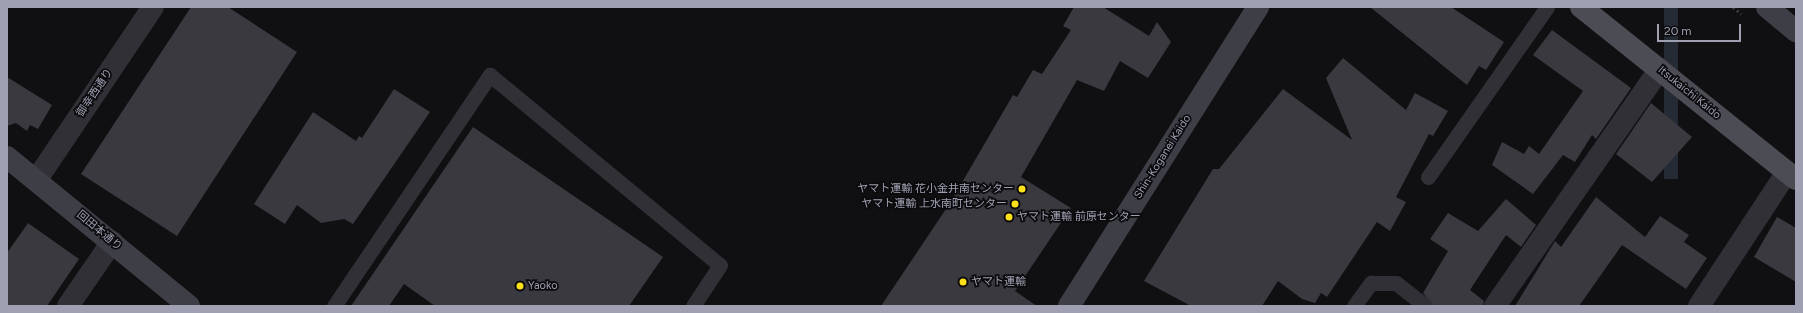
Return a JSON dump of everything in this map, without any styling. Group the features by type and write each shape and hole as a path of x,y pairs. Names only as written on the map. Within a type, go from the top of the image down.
{"main road":[{"name":"Shin-Koganei Kaido","path":"1069,306 1258,7"},
{"name":"Itsukaichi Kaido","path":"1581,7 1792,176"},
{"path":"1767,7 1796,31"},
{"name":"回田本通り","path":"7,157 37,179 189,306"}],"street":[{"name":"御幸西通り","path":"37,179 153,7"},
{"path":"1495,306 1660,69"},
{"path":"1699,306 1792,176"},
{"path":"68,306 112,242"}],"lane":[{"path":"1428,177 1547,7"},
{"path":"334,306 490,75 720,265 693,306"},
{"path":"1354,306 1370,283 1396,283 1425,306"}],"shaded area":[{"path":"1664,7 1678,7 1678,179 1664,179"}],"building":[{"path":"191,7 228,7 297,52 177,236 81,174"},
{"path":"1074,7 1103,7 1149,36 1157,22 1171,42 1148,78 1120,61 1104,91 1077,80 1021,177 1071,208 1015,291 1037,306 881,306 950,203 1013,95 1017,97 1033,70 1042,74 1071,30 1063,26"},
{"path":"1370,7 1451,7 1504,42 1486,70 1479,66 1467,85"},
{"path":"1552,30 1631,88 1596,139 1592,135 1575,162 1563,155 1533,194 1492,165 1502,142 1524,154 1529,146 1539,154 1583,91 1533,55"},
{"path":"1343,58 1406,110 1415,93 1448,111 1433,136 1429,134 1396,197 1406,202 1390,231 1377,222 1327,297 1321,293 1315,303 1302,299 1278,281 1262,306 1191,306 1144,281 1213,169 1219,169 1283,89 1352,140 1326,78"},
{"path":"7,77 52,105 38,129 30,125 27,131 16,123 7,126"},
{"path":"394,89 430,112 353,224 344,219 321,223 297,205 285,224 254,204 313,112 356,141 359,136 362,138"},
{"path":"1651,103 1692,137 1652,182 1616,154"},
{"path":"473,127 663,257 629,306 435,306 404,284 389,306 351,306"},
{"path":"1596,197 1645,237 1660,216 1689,235 1684,242 1707,258 1686,289 1622,245 1579,306 1515,306 1555,241 1561,247"},
{"path":"1506,199 1536,225 1521,247 1506,235 1470,290 1484,301 1483,306 1434,306 1423,293 1448,251 1430,239 1448,213 1478,231"},
{"path":"1777,217 1796,228 1796,282 1754,257"},
{"path":"28,223 79,259 47,306 7,306 7,253"}],"place":[{"name":"ヤマト運輸 花小金井南センター","path":"1022,189"},
{"name":"ヤマト運輸 上水南町センター","path":"1015,204"},
{"name":"ヤマト運輸 前原センター","path":"1009,217"},
{"name":"ヤマト運輸","path":"963,282"},
{"name":"Yaoko","path":"520,286"}]}
